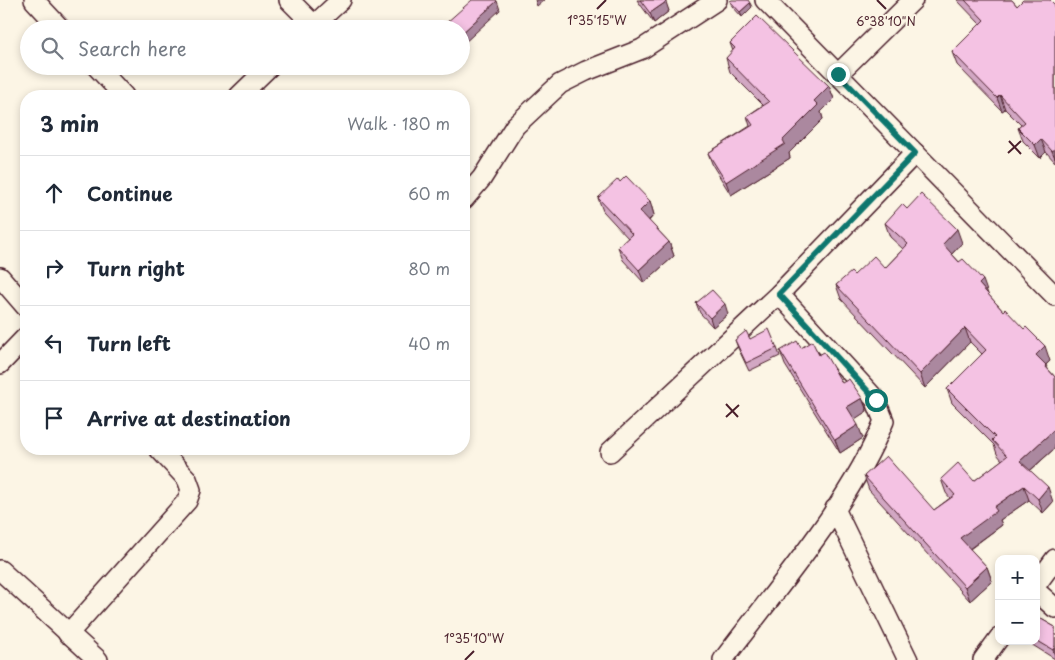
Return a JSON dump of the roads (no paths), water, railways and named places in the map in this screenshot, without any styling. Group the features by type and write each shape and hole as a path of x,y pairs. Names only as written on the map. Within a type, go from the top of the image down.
{"street":[{"path":"34,0 53,20"},
{"path":"289,0 306,20"},
{"path":"320,20 341,0"},
{"path":"470,192 482,178 515,126 560,84 586,71 642,49 717,0"},
{"path":"765,0 1055,296"},
{"path":"838,74 913,0"},
{"path":"104,75 118,90"},
{"path":"245,90 261,75"},
{"path":"610,452 779,294 915,153"},
{"path":"0,277 20,300"},
{"path":"722,660 835,509 876,441 884,421 876,400 779,294"},
{"path":"0,364 20,342"},
{"path":"68,634 187,501 191,490 187,479 165,455"},
{"path":"835,509 908,660"},
{"path":"1040,580 1055,559"},
{"path":"0,570 98,660"},
{"path":"1040,595 1055,608"},
{"path":"983,660 995,644"}]}
